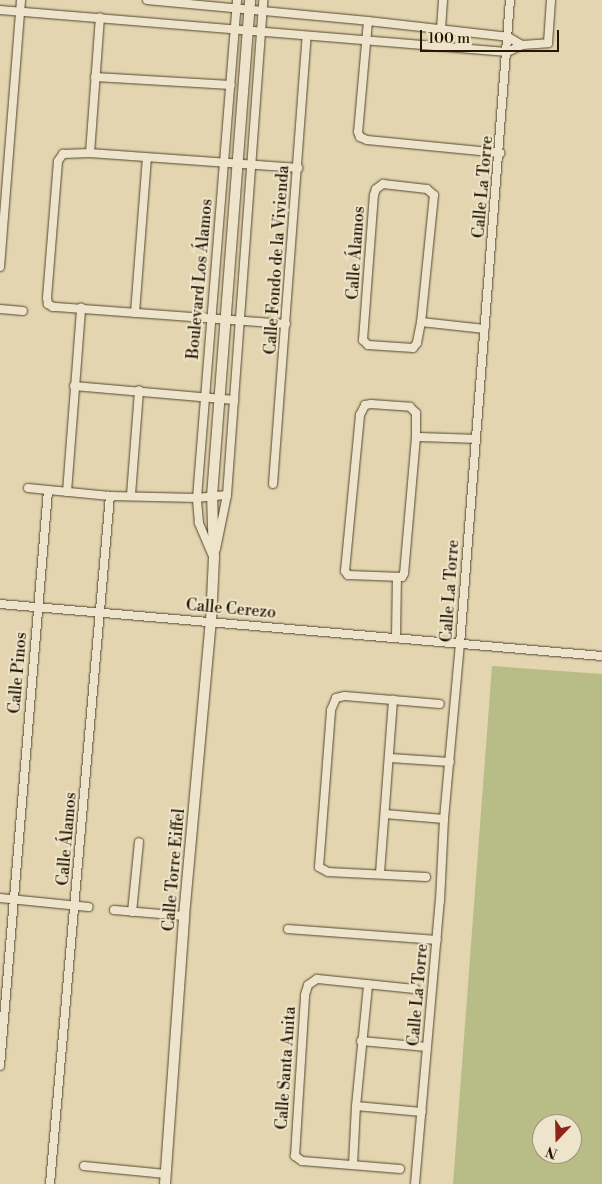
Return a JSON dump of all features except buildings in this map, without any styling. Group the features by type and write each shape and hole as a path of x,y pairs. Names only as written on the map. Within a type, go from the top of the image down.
{"street":[{"path":"0,267 21,0"},
{"path":"147,0 250,5 262,11 368,20 508,37 522,45"},
{"path":"214,558 227,495 263,0"},
{"path":"441,29 443,0"},
{"name":"Calle La Torre","path":"415,1184 500,153 510,0"},
{"path":"0,10 100,17 307,37 507,52 522,45 548,43 551,0"},
{"name":"Boulevard Los Álamos","path":"214,558 199,523 197,498 237,4"},
{"name":"Boulevard Los Álamos","path":"214,558 212,496 250,5"},
{"path":"90,152 100,17"},
{"path":"368,20 358,132 360,137 367,140 500,153"},
{"name":"Calle Fondo de la Vivienda","path":"273,484 307,37"},
{"path":"95,77 231,85"},
{"path":"286,324 53,307 48,304 46,298 58,161 61,155 90,152 147,158 298,168"},
{"path":"135,313 147,158"},
{"name":"Calle Álamos","path":"383,184 428,189 434,195 421,322 417,343 413,348 368,344 363,340 374,195 376,190 383,184"},
{"path":"66,492 82,308"},
{"path":"0,309 24,310"},
{"path":"421,322 485,329"},
{"path":"74,386 140,390 234,400"},
{"path":"131,495 140,390"},
{"path":"371,404 412,408 416,413 416,437 404,573 397,578 348,575 345,571 362,409 371,404"},
{"path":"416,437 475,439"},
{"path":"28,488 110,496 197,498 227,495"},
{"name":"Calle Pinos","path":"0,1066 48,491"},
{"name":"Calle Álamos","path":"50,1184 110,496"},
{"name":"Calle Torre Eiffel","path":"165,1179 184,916 214,558"},
{"path":"396,638 397,578"},
{"name":"Calle Cerezo","path":"0,604 602,656"},
{"path":"426,876 328,872 319,867 331,710 334,701 340,696 440,704"},
{"path":"380,873 393,700"},
{"path":"390,758 450,762"},
{"path":"385,814 444,819"},
{"path":"132,912 138,842"},
{"path":"0,898 89,907"},
{"path":"114,910 184,916"},
{"path":"288,929 436,940"},
{"name":"Calle Santa Anita","path":"400,1169 302,1161 295,1156 305,995 308,985 317,979 414,989"},
{"path":"354,1165 361,1041 368,984"},
{"path":"361,1041 427,1047"},
{"path":"356,1106 422,1112"},
{"path":"84,1166 165,1179"}],"green space":[{"path":"492,666 602,674 602,1184 453,1184"}]}
